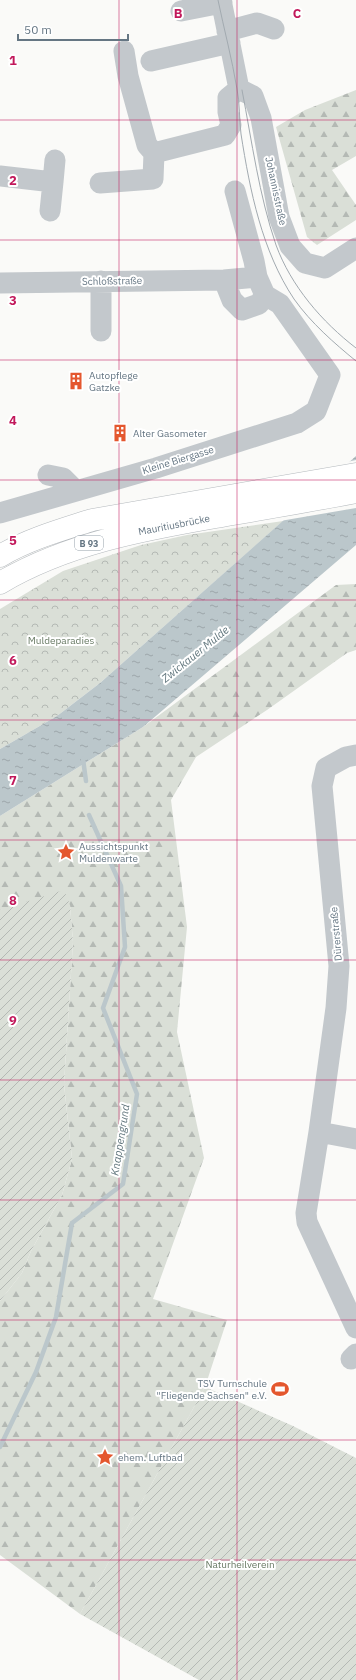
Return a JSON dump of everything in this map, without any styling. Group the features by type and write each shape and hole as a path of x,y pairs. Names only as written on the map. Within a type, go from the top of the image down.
{"main road":[{"name":"Mauritiusbrücke","path":"0,556 12,549 52,533 92,520 356,474"},
{"name":"Mauritiusbrücke","path":"0,583 33,565 74,548 128,534 185,522 356,492"}],"street":[{"path":"154,153 225,135 231,125 228,112 228,98 239,89 221,2 181,11"},
{"path":"151,61 229,37 257,24 274,29"},
{"path":"100,183 153,179 154,153 147,145 128,76 124,51"},
{"name":"Johannisstraße","path":"239,89 253,96 261,118 279,217 290,246 305,263 325,268 356,248"},
{"path":"50,211 55,160"},
{"path":"0,176 53,182"},
{"path":"224,280 232,300 242,310 259,304 261,286 235,190"},
{"name":"Schloßstraße","path":"0,283 224,280 261,286"},
{"path":"101,281 101,331"},
{"name":"Kleine Biergasse","path":"0,513 75,490 156,468 297,423 316,411 330,375 280,304 261,286"},
{"path":"48,475 63,478 75,490"},
{"name":"Dürerstraße","path":"320,1132 336,1008 339,966 322,786 326,768 346,757 356,755"},
{"path":"356,1139 320,1132 303,1224 356,1328"}],"green space":[{"path":"356,90 356,156 332,170 356,205 356,220 317,245 307,237 276,127 305,110"},
{"name":"Muldeparadies","path":"283,521 100,683 57,716 0,749 0,609 63,571 141,545 187,535"},
{"path":"356,584 356,650 347,653 267,710 196,757 171,800 187,927 177,1032 204,1158 153,1299 227,1320 205,1387 80,1614 0,1555 0,1301 22,1273 31,1251 62,1195 72,1159 64,1084 73,942 70,905 0,910 0,816 143,727 336,585"},
{"path":"64,890 70,905 73,942 64,1084 72,1159 62,1195 31,1251 22,1273 0,1301 0,910"},
{"name":"Naturheilverein","path":"205,1387 293,1426 356,1458 356,1680 199,1680 80,1614"}],"water":[{"name":"Zwickauer Mulde","path":"356,456 356,545 143,727 0,816 0,749 57,716 100,683"}],"pier":[{"path":"356,460 356,508 280,521 347,462"}],"waterway":[{"name":"Knappengrund","path":"83,759 86,781"},
{"name":"Knappengrund","path":"0,1447 36,1372 56,1317 72,1223 123,1184 137,1094 103,1008 125,947 121,886 89,815"}],"tram line":[{"path":"218,0 238,94 241,134 253,199 273,261 294,299 301,308 331,340 356,361"},
{"path":"242,90 256,168 265,207 282,260 290,275 309,302 331,327 356,348"}],"place":[{"name":"Autopflege Gatzke","path":"76,381"},
{"name":"Alter Gasometer","path":"120,433"},
{"name":"Aussichtspunkt Muldenwarte","path":"66,852"},
{"name":"TSV Turnschule \"Fliegende Sachsen\" e.V.","path":"280,1389"},
{"name":"ehem. Luftbad","path":"105,1457"}]}
